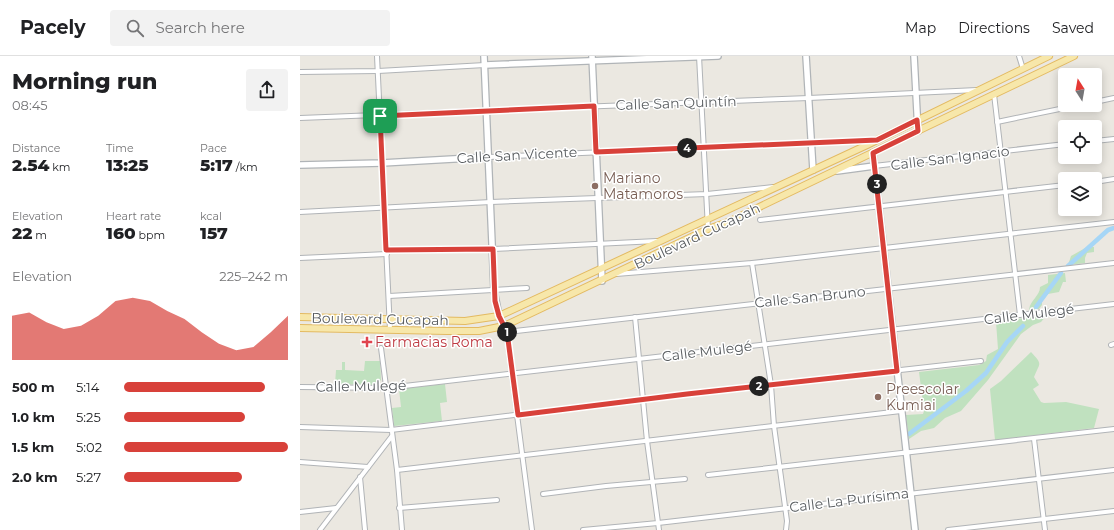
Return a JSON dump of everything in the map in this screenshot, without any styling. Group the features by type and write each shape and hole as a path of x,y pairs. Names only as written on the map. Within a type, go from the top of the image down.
{"main road":[{"name":"Boulevard Cucapah","path":"300,317 465,321 499,316 601,267 877,140 1049,56"},
{"name":"Boulevard Cucapah","path":"300,328 479,331 504,326 708,229 728,222 1074,56"},
{"path":"725,210 724,214 728,222"}],"street":[{"path":"377,56 390,330"},
{"path":"484,56 494,290 499,316 507,332 532,530"},
{"path":"699,56 708,229"},
{"path":"300,72 378,71 592,58 718,56"},
{"path":"806,56 813,170"},
{"path":"914,56 918,131"},
{"path":"1019,56 1023,69"},
{"path":"592,58 602,280"},
{"name":"Calle San Quintín","path":"300,118 916,94 980,90"},
{"path":"994,94 1020,315"},
{"path":"1102,101 1114,98"},
{"path":"997,122 1058,109"},
{"path":"1102,140 1114,139"},
{"name":"Calle San Vicente","path":"300,165 877,140"},
{"name":"Calle San Ignacio","path":"834,171 1058,145"},
{"path":"873,153 905,452 915,530"},
{"path":"1102,181 1114,179"},
{"path":"300,212 491,202 707,194 777,186"},
{"path":"760,220 1058,186"},
{"path":"616,274 752,263 1114,222"},
{"path":"300,258 387,252 493,249 658,241"},
{"path":"752,263 771,385 774,426 784,508 787,521 786,530"},
{"name":"Calle San Bruno","path":"507,332 1114,263"},
{"path":"389,296 527,288"},
{"name":"Calle Mulegé","path":"300,387 387,388 1114,304"},
{"path":"635,317 647,441 659,530"},
{"path":"381,348 397,470 402,530"},
{"path":"300,427 391,430 643,399 981,361"},
{"path":"397,470 901,412"},
{"path":"708,475 1114,429"},
{"path":"320,530 392,436"},
{"path":"1034,439 1045,530"},
{"path":"300,462 368,466"},
{"name":"Calle La Purísima","path":"583,530 658,523 1114,470"},
{"path":"360,477 365,530"},
{"path":"542,494 652,481 685,479"},
{"path":"399,508 497,500"},
{"path":"300,512 336,508"},
{"path":"948,530 1114,511"}],"green space":[{"path":"1087,247 1094,247 1094,252 1087,253 1085,263 1068,265 1071,256"},
{"path":"1065,273 1066,282 1063,282 1059,292 1048,294 1042,301 1042,305 1039,309 1029,310 1031,303 1040,290 1040,287 1048,283 1048,275"},
{"path":"1047,315 1041,322 1033,325 1021,334 988,380 961,411 945,418 934,428 921,431 909,439 906,415 923,414 924,411 919,372 979,365 986,361 987,355 998,349 996,322"},
{"path":"1031,352 1039,362 1039,366 1034,377 1039,385 1033,389 1041,402 1066,402 1099,409 1094,428 995,440 990,389 1001,381"},
{"path":"365,361 380,361 381,380 375,385 335,384 336,370 342,370 342,362 345,362 345,370 364,371"},
{"path":"445,384 447,402 440,403 442,421 394,426 392,408 401,407 399,389"}],"waterway":[{"path":"1068,266 1108,230 1114,228"},
{"path":"1036,307 1061,273"},
{"path":"909,434 966,391 986,373 1007,342 1023,326"}],"place":[{"name":"Mariano Matamoros","path":"595,186"},
{"name":"Farmacias Roma","path":"367,342"},
{"name":"Preescolar Kumiai","path":"878,397"}],"route":[{"path":"594,106 596,152 877,140 917,120 918,131 873,153 897,371 687,394 518,415 507,332 499,316 495,301 493,249 386,250 380,116 594,106"}]}
